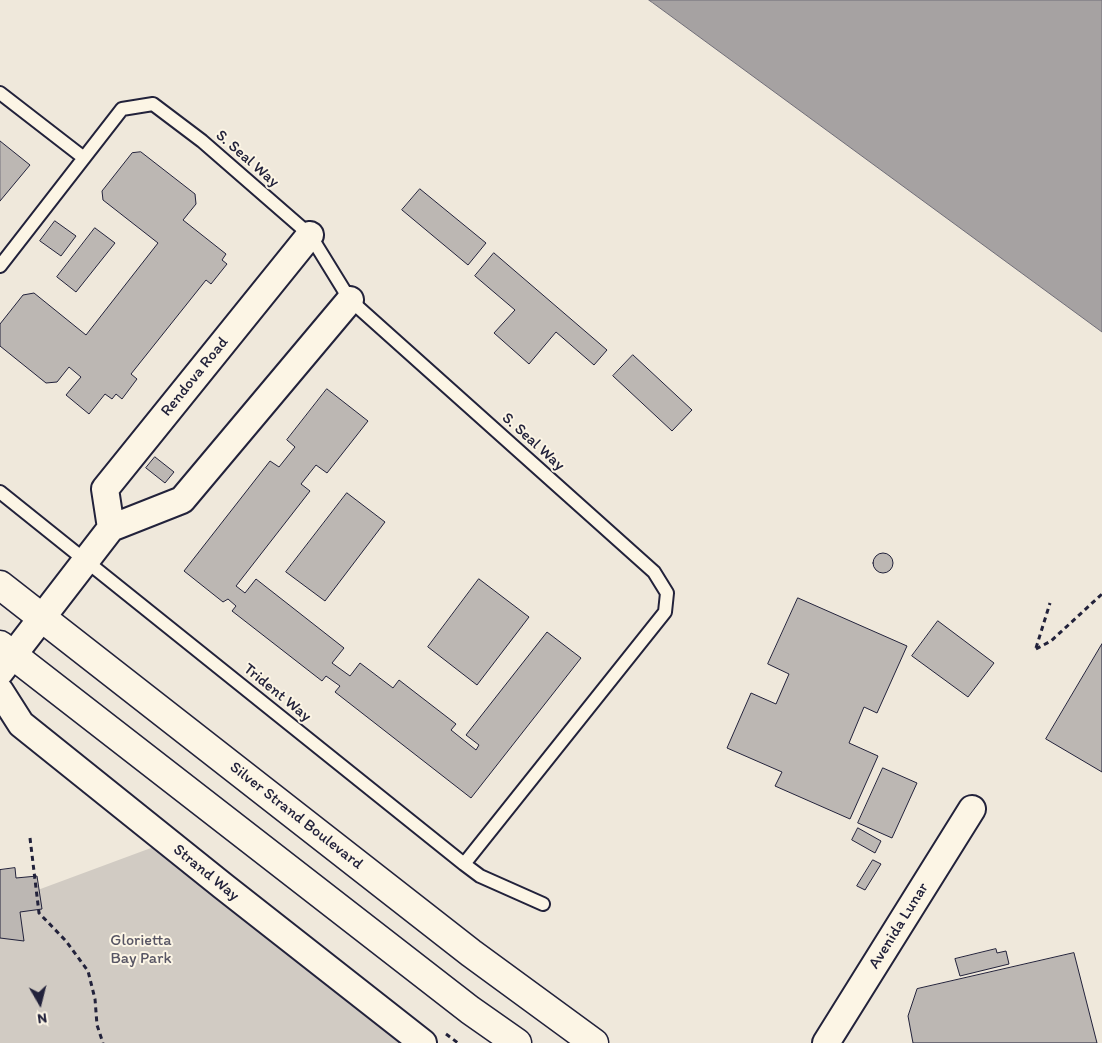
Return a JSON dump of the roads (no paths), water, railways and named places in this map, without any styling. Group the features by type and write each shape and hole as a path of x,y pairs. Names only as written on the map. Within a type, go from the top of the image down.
{"highway":[{"name":"Silver Strand Boulevard","path":"0,585 471,953 594,1043"},
{"path":"4,657 470,1010 517,1043"}],"street":[{"name":"Rendova Road","path":"111,528 105,488 310,235"},
{"path":"4,657 42,618 111,528 182,500 350,300"},
{"name":"Strand Way","path":"0,691 21,724 283,934 423,1043"},
{"name":"Avenida Lunar","path":"826,1043 972,808"}],"lane":[{"path":"0,92 84,158 0,266"},
{"name":"S. Seal Way","path":"84,158 122,109 153,104 202,142 310,235 350,300 654,572 667,593 664,612 464,864"},
{"name":"Trident Way","path":"0,492 464,864 480,876 542,904"}],"park label":[{"name":"Glorietta Bay Park","path":"141,950"}]}
